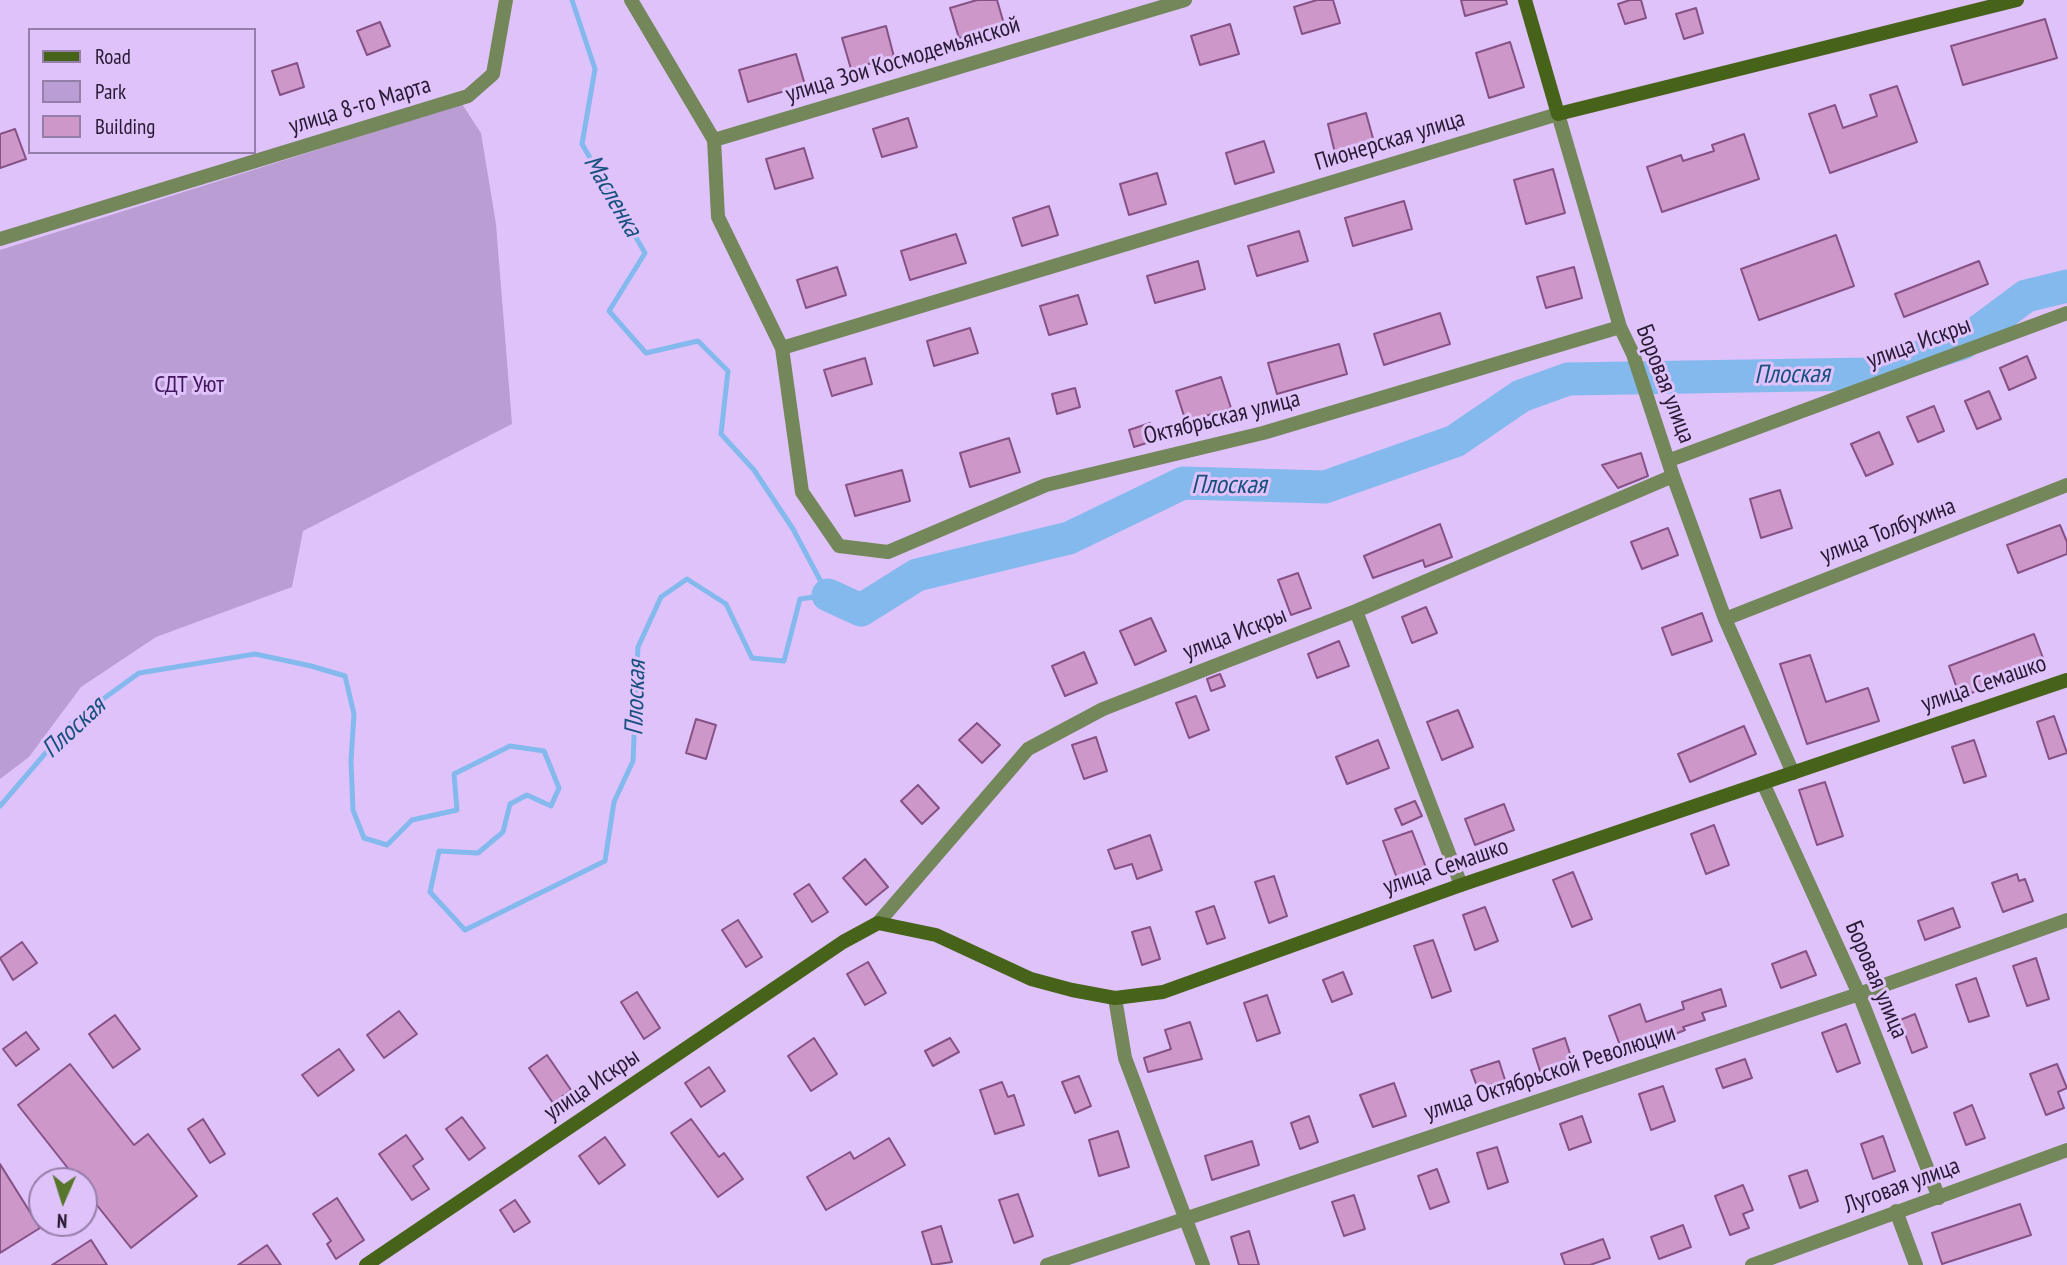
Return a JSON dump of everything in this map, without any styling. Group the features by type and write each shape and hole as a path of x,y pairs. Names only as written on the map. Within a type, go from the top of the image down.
{"main road":[{"name":"Боровая улица","path":"1525,0 1558,114"},
{"name":"Пионерская улица","path":"1558,114 2017,0"},
{"name":"улица Семашко","path":"878,923 936,935 1031,979 1115,998 1163,992 1461,885 2067,680"},
{"name":"улица Искры","path":"366,1265 843,942 878,923"}],"street":[{"name":"улица 8-го Марта","path":"0,239 468,96 493,74 506,0"},
{"path":"631,0 714,140 718,217 782,348"},
{"name":"улица Зои Космодемьянской","path":"714,140 1185,0"},
{"name":"Боровая улица","path":"1558,114 1619,327 1633,354 1670,460 1673,476 1725,619 1793,773"},
{"name":"Пионерская улица","path":"782,348 1558,114"},
{"name":"улица Искры","path":"1670,460 2067,313"},
{"name":"Октябрьская улица","path":"782,348 802,492 839,546 888,552 1046,485 1263,433 1619,327"},
{"name":"улица Искры","path":"878,923 1028,749 1104,709 1356,611 1673,476"},
{"name":"улица Толбухина","path":"1725,619 2067,485"},
{"path":"1356,611 1461,885"},
{"name":"Боровая улица","path":"1763,783 1859,994 1939,1198"},
{"name":"улица Октябрьской Революции","path":"1046,1265 1859,994 2067,920"},
{"path":"1115,998 1125,1058 1203,1265"},
{"name":"Луговая улица","path":"1752,1265 2067,1150"},
{"path":"1896,1211 1916,1265"}],"green space":[{"name":"СДТ Уют","path":"462,104 481,133 496,224 512,424 303,531 292,587 156,637 81,687 29,757 0,779 0,250"}],"building":[{"path":"977,0 997,0 1004,24 959,38 950,8"},
{"path":"1317,0 1333,0 1340,23 1302,34 1294,7"},
{"path":"1461,0 1506,0 1507,4 1465,16"},
{"path":"1641,0 1646,18 1625,24 1618,4"},
{"path":"1696,8 1703,33 1684,39 1676,14"},
{"path":"2045,19 2057,58 1963,85 1951,46"},
{"path":"380,22 390,46 367,55 357,31"},
{"path":"1230,24 1239,54 1200,65 1191,36"},
{"path":"886,26 894,57 851,69 842,38"},
{"path":"1510,42 1524,87 1489,98 1476,53"},
{"path":"796,54 805,85 748,102 739,70"},
{"path":"297,63 304,87 280,95 272,71"},
{"path":"1897,86 1917,142 1830,173 1809,114 1835,105 1843,128 1877,116 1870,95"},
{"path":"1366,113 1374,142 1335,153 1328,124"},
{"path":"908,118 917,147 882,157 873,129"},
{"path":"15,129 26,159 0,168 0,134"},
{"path":"1744,134 1759,179 1662,212 1647,167 1681,155 1683,161 1714,151 1712,145"},
{"path":"1264,141 1274,172 1235,184 1226,153"},
{"path":"804,148 813,178 775,189 766,159"},
{"path":"1553,169 1565,213 1526,224 1514,180"},
{"path":"1157,173 1166,204 1129,215 1120,184"},
{"path":"1404,201 1412,229 1353,246 1345,218"},
{"path":"1049,206 1058,235 1022,246 1013,218"},
{"path":"1299,231 1308,261 1257,276 1248,246"},
{"path":"956,234 966,263 910,280 901,251"},
{"path":"1836,235 1854,286 1759,320 1741,269"},
{"path":"1198,261 1205,289 1155,303 1147,276"},
{"path":"1979,261 1988,284 1904,317 1895,294"},
{"path":"837,267 846,295 806,308 797,280"},
{"path":"1574,267 1582,298 1546,308 1537,277"},
{"path":"1078,295 1087,324 1049,335 1040,306"},
{"path":"1440,313 1450,344 1384,365 1374,334"},
{"path":"970,328 978,353 934,366 927,341"},
{"path":"1339,344 1347,374 1277,394 1268,363"},
{"path":"2027,356 2036,378 2009,390 2000,368"},
{"path":"865,358 872,384 832,396 824,370"},
{"path":"1221,377 1231,408 1186,422 1176,391"},
{"path":"1075,388 1080,407 1057,414 1052,394"},
{"path":"1989,391 2001,419 1977,429 1965,401"},
{"path":"1934,406 1944,431 1918,442 1907,417"},
{"path":"1150,423 1156,440 1134,447 1129,430"},
{"path":"1879,432 1893,464 1866,476 1851,444"},
{"path":"1009,438 1020,472 970,487 960,453"},
{"path":"1641,453 1648,476 1618,488 1602,465"},
{"path":"902,470 910,501 855,516 846,485"},
{"path":"1780,490 1792,528 1761,538 1750,499"},
{"path":"1440,524 1452,557 1425,567 1423,560 1373,578 1364,556"},
{"path":"2060,525 2067,542 2067,554 2018,573 2007,545"},
{"path":"1668,528 1678,555 1642,569 1631,542"},
{"path":"1298,573 1311,608 1291,615 1278,580"},
{"path":"1426,607 1437,633 1412,643 1402,617"},
{"path":"1702,613 1712,641 1672,655 1662,628"},
{"path":"1151,618 1166,651 1135,665 1120,631"},
{"path":"2034,634 2046,666 1960,697 1949,666"},
{"path":"1339,641 1349,666 1317,678 1308,654"},
{"path":"1084,652 1097,683 1065,696 1052,666"},
{"path":"1810,655 1826,702 1868,688 1879,721 1807,744 1780,664"},
{"path":"1220,674 1225,686 1211,691 1207,679"},
{"path":"1196,696 1209,730 1189,738 1176,703"},
{"path":"1458,710 1473,747 1442,760 1427,722"},
{"path":"2054,716 2067,753 2049,759 2037,722"},
{"path":"696,719 716,725 706,759 686,753"},
{"path":"977,723 1000,745 982,763 959,740"},
{"path":"1744,726 1756,754 1690,782 1678,754"},
{"path":"1096,737 1107,771 1084,779 1072,745"},
{"path":"1378,740 1389,768 1347,784 1336,757"},
{"path":"1974,740 1986,776 1964,783 1952,747"},
{"path":"1825,782 1843,836 1817,845 1799,790"},
{"path":"918,785 939,808 922,824 901,801"},
{"path":"1415,801 1422,816 1402,825 1395,809"},
{"path":"1504,804 1514,830 1475,845 1465,819"},
{"path":"1714,825 1729,865 1706,874 1691,834"},
{"path":"1412,831 1430,878 1401,889 1383,841"},
{"path":"1150,835 1162,870 1137,879 1132,864 1115,869 1108,850"},
{"path":"865,859 888,887 866,905 843,878"},
{"path":"1573,872 1592,919 1572,927 1553,880"},
{"path":"2017,874 2019,881 2025,879 2033,901 2003,912 1992,883"},
{"path":"1274,876 1287,916 1269,923 1255,882"},
{"path":"809,884 828,912 812,922 794,894"},
{"path":"1214,906 1225,938 1207,944 1196,912"},
{"path":"1485,907 1498,941 1475,950 1463,915"},
{"path":"1953,908 1960,927 1925,940 1918,921"},
{"path":"738,920 762,957 746,967 722,930"},
{"path":"1150,927 1160,959 1142,965 1132,932"},
{"path":"1433,940 1451,991 1432,998 1414,946"},
{"path":"22,942 37,963 13,980 0,958"},
{"path":"1806,951 1816,975 1781,988 1772,964"},
{"path":"2036,958 2049,999 2027,1006 2013,966"},
{"path":"868,962 886,993 865,1005 847,974"},
{"path":"1343,972 1352,994 1332,1002 1323,980"},
{"path":"1976,978 1989,1016 1969,1022 1956,985"},
{"path":"1721,989 1726,1006 1702,1013 1705,1020 1683,1027 1685,1030 1660,1040 1658,1035 1621,1048 1609,1016 1640,1004 1646,1022 1684,1009 1682,1002"},
{"path":"637,992 660,1028 644,1039 621,1002"},
{"path":"1267,995 1280,1033 1257,1041 1244,1003"},
{"path":"399,1011 417,1034 384,1058 367,1035"},
{"path":"1915,1014 1927,1047 1912,1053 1900,1020"},
{"path":"115,1015 140,1049 113,1068 89,1034"},
{"path":"1190,1022 1202,1059 1148,1072 1144,1058 1171,1049 1165,1030"},
{"path":"1846,1024 1860,1063 1837,1072 1822,1033"},
{"path":"26,1032 39,1049 16,1066 3,1049"},
{"path":"814,1038 837,1074 811,1091 788,1056"},
{"path":"950,1038 959,1052 933,1066 925,1051"},
{"path":"1565,1038 1572,1060 1540,1071 1533,1049"},
{"path":"339,1049 354,1070 318,1096 302,1075"},
{"path":"547,1055 571,1090 553,1103 529,1068"},
{"path":"1745,1059 1752,1078 1723,1088 1716,1069"},
{"path":"1499,1061 1505,1080 1478,1089 1471,1070"},
{"path":"70,1064 134,1145 148,1134 197,1196 131,1248 98,1207 98,1167 67,1167 18,1105"},
{"path":"2057,1064 2067,1088 2058,1092 2064,1108 2046,1115 2030,1074"},
{"path":"709,1067 725,1091 701,1107 685,1083"},
{"path":"1079,1076 1091,1106 1075,1113 1062,1082"},
{"path":"1002,1082 1008,1097 1014,1095 1024,1125 995,1134 980,1090"},
{"path":"1394,1083 1406,1116 1373,1127 1360,1095"},
{"path":"1663,1086 1675,1121 1651,1130 1639,1094"},
{"path":"1972,1105 1985,1138 1966,1145 1954,1113"},
{"path":"1309,1116 1318,1142 1300,1149 1291,1123"},
{"path":"1582,1116 1591,1142 1569,1150 1560,1124"},
{"path":"462,1117 485,1148 469,1160 446,1129"},
{"path":"203,1119 225,1154 210,1163 188,1129"},
{"path":"691,1119 719,1157 724,1153 743,1179 718,1197 671,1133"},
{"path":"1118,1131 1129,1167 1099,1176 1089,1140"},
{"path":"406,1135 423,1159 413,1166 429,1189 412,1200 379,1154"},
{"path":"1883,1136 1895,1171 1873,1179 1861,1144"},
{"path":"605,1137 625,1165 599,1184 579,1156"},
{"path":"889,1138 905,1165 826,1210 807,1177 850,1152 854,1159"},
{"path":"1252,1141 1259,1165 1212,1180 1205,1156"},
{"path":"1497,1147 1508,1182 1488,1189 1477,1153"},
{"path":"0,1164 28,1209 28,1236 0,1253"},
{"path":"1437,1169 1449,1202 1430,1209 1418,1176"},
{"path":"1807,1170 1818,1201 1800,1208 1789,1176"},
{"path":"1743,1185 1753,1210 1743,1214 1749,1228 1730,1235 1715,1196"},
{"path":"1018,1194 1033,1236 1014,1243 999,1200"},
{"path":"1354,1195 1365,1229 1344,1236 1332,1202"},
{"path":"337,1198 364,1240 336,1259 327,1244 331,1241 313,1214"},
{"path":"515,1200 530,1222 514,1232 500,1210"},
{"path":"2020,1204 2031,1235 1942,1264 1932,1233"},
{"path":"1683,1225 1691,1247 1659,1259 1651,1237"},
{"path":"941,1226 952,1262 932,1265 922,1232"},
{"path":"1249,1231 1259,1265 1239,1265 1231,1237"},
{"path":"1603,1239 1610,1258 1590,1265 1565,1265 1561,1254"},
{"path":"91,1240 107,1265 52,1265"},
{"path":"267,1245 281,1265 238,1265"}],"waterway":[{"name":"Плоская","path":"0,806 74,720 139,673 255,654 311,666 345,676 354,714 351,761 353,810 364,838 387,845 412,820 457,810 454,774 510,746 544,751 559,788 551,806 527,795 510,804 503,832 478,853 439,851 430,892 465,930 605,861 614,802 633,761 638,647 661,597 687,579 726,604 752,658 784,661 800,599 828,595 793,529 754,470 721,434 728,371 698,341 646,353 609,311 645,253 582,144 595,69 572,0"},
{"name":"Плоская","path":"828,595 861,610 917,575 1069,538 1183,483 1325,487 1455,441 1521,396 1568,379 1867,374 1963,343 2026,296 2067,286"}],"water label":[{"name":"Масленка","path":"612,196"}]}
